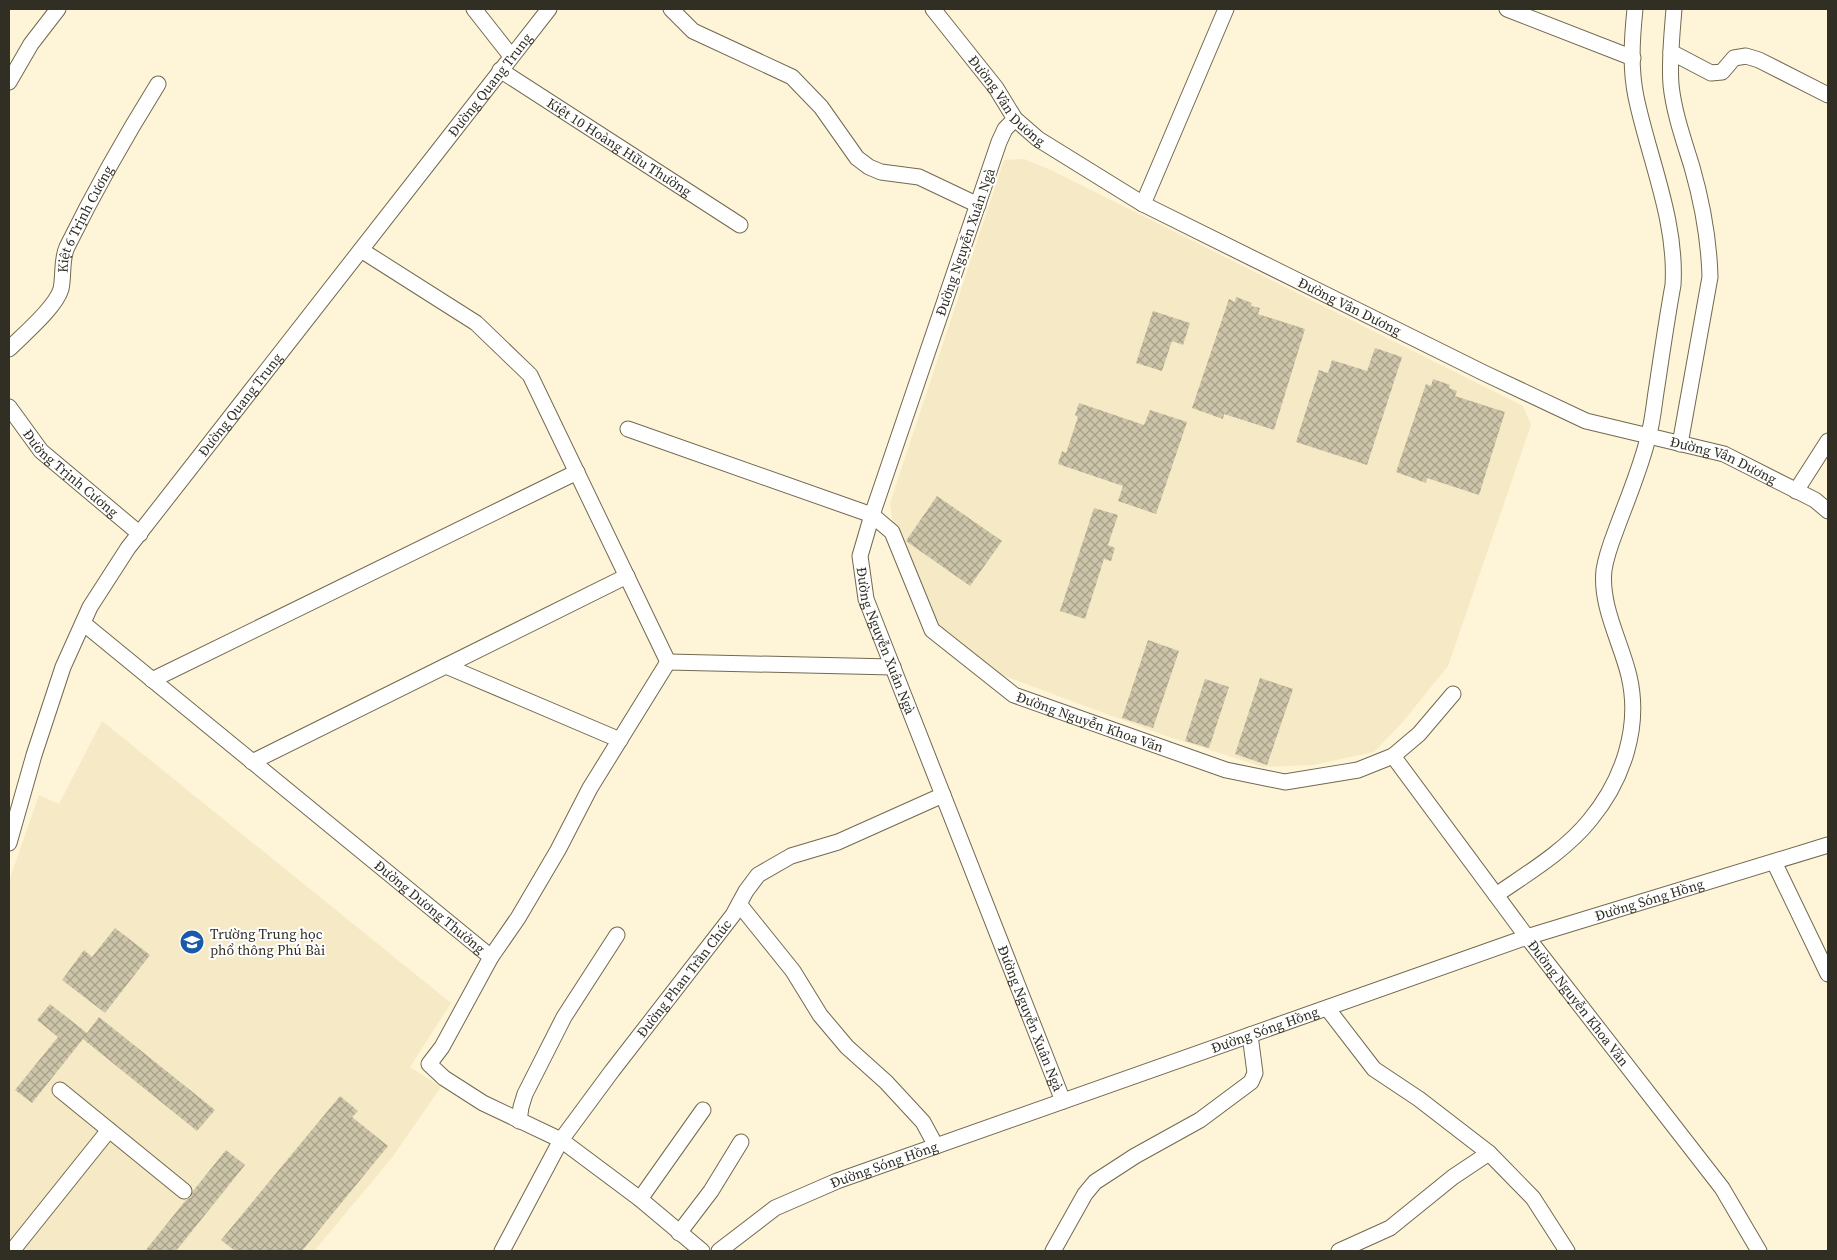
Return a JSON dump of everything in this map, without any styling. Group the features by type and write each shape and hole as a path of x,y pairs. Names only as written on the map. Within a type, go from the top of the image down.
{"street":[{"path":"9,82 31,44 58,9"},
{"path":"474,9 511,56"},
{"name":"Đường Quang Trung","path":"9,843 34,755 60,676 90,607 128,548 549,9"},
{"path":"671,9 693,31 792,77 822,107 857,158 869,167 881,172 919,178 978,205"},
{"name":"Đường Vân Dương","path":"933,9 996,88 1015,119 1038,139 1143,204 1484,374 1586,421 1724,454 1815,500 1828,511"},
{"path":"1143,204 1226,9"},
{"path":"1507,9 1632,58"},
{"path":"1496,895 1542,863 1570,840 1590,820 1614,782 1628,749 1632,728 1633,704 1629,676 1604,591 1604,570 1610,547 1649,436 1673,285 1673,253 1653,160 1636,96 1632,58 1635,9"},
{"path":"1674,9 1671,85 1674,103 1693,171 1710,256 1710,277 1680,444"},
{"path":"1671,52 1711,73 1722,72 1734,58 1746,56 1759,60 1828,95"},
{"name":"Kiệt 10 Hoàng Hữu Thường","path":"500,70 740,225"},
{"name":"Kiệt 6 Trịnh Cương","path":"9,348 35,323 51,305 60,291 66,250 158,84"},
{"name":"Đường Nguyễn Xuân Ngà","path":"1015,119 1005,129 999,142 860,556 866,599 1063,1101"},
{"path":"361,250 476,323 530,376 668,662"},
{"name":"Đường Trịnh Cương","path":"9,407 41,451 140,534"},
{"name":"Đường Nguyễn Khoa Văn","path":"628,429 872,516 892,532 932,630 1014,695 1226,770 1285,782 1358,770 1393,756 1419,734 1453,694"},
{"path":"1796,491 1828,441"},
{"path":"152,680 576,472"},
{"path":"252,762 627,576"},
{"name":"Đường Dương Thưởng","path":"83,623 491,957 442,1047 429,1064 444,1078 483,1104 560,1140 640,1199 702,1251"},
{"path":"668,662 893,668"},
{"path":"491,957 518,918 558,850 590,788 668,662"},
{"path":"446,666 620,740"},
{"name":"Đường Nguyễn Khoa Văn","path":"1393,756 1527,937 1722,1188 1759,1251"},
{"name":"Đường Phan Trần Chúc","path":"502,1251 560,1140 733,915 746,891 758,875 791,856 838,842 943,794"},
{"name":"Đường Sóng Hồng","path":"719,1251 775,1208 837,1181 1527,937 1828,845"},
{"path":"1774,862 1828,974"},
{"path":"739,904 793,971 820,1015 847,1047 886,1082 923,1122 936,1146"},
{"path":"519,1121 525,1094 564,1017 617,934"},
{"path":"1326,1008 1374,1069 1419,1099 1489,1153 1533,1198 1567,1251"},
{"path":"1053,1251 1095,1182 1136,1156 1200,1120 1251,1082 1256,1073 1250,1035"},
{"path":"60,1090 184,1191"},
{"path":"640,1199 703,1110"},
{"path":"12,1251 109,1130"},
{"path":"679,1233 712,1191 741,1142"},
{"path":"1339,1251 1390,1228 1453,1177 1489,1153"}],"shaded area":[{"path":"1024,159 1053,171 1523,406 1531,425 1448,666 1402,723 1374,752 1313,765 1263,767 1163,735 991,671 939,627 892,519 890,503 1004,160"},
{"name":"Trường Trung học phổ thông Phú Bài","path":"102,721 451,1003 410,1067 441,1087 391,1159 314,1251 25,1251 9,1239 9,881 39,795 59,804"}],"building":[{"path":"1236,297 1252,303 1251,306 1260,308 1258,314 1305,329 1274,430 1224,414 1223,419 1192,408 1229,299 1235,302"},
{"path":"1153,311 1190,323 1183,345 1172,341 1162,371 1136,363"},
{"path":"1375,348 1402,357 1367,465 1296,442 1319,370 1328,373 1332,360 1367,371"},
{"path":"1433,379 1450,385 1449,388 1457,391 1455,396 1505,412 1479,495 1427,478 1426,483 1396,472 1426,384 1431,386"},
{"path":"1079,403 1144,425 1150,410 1187,422 1156,514 1118,501 1123,486 1058,464 1062,451 1066,453 1078,417 1075,415"},
{"path":"937,496 1002,541 970,586 906,541"},
{"path":"1094,508 1118,515 1108,545 1115,548 1111,561 1104,559 1085,619 1060,611"},
{"path":"1148,640 1179,651 1153,728 1122,718"},
{"path":"1260,678 1293,689 1267,765 1235,754"},
{"path":"1205,679 1229,687 1209,748 1185,741"},
{"path":"115,928 150,955 105,1013 62,980 84,950 92,957"},
{"path":"50,1004 87,1033 99,1017 215,1110 197,1131 83,1039 32,1103 15,1090 58,1037 37,1020"},
{"path":"340,1096 358,1111 352,1117 388,1146 302,1251 235,1251 221,1240"},
{"path":"226,1150 245,1165 176,1251 145,1251 186,1200 191,1197 193,1191"}],"place":[{"name":"Trường Trung học phổ thông Phú Bài","path":"192,942"}]}
